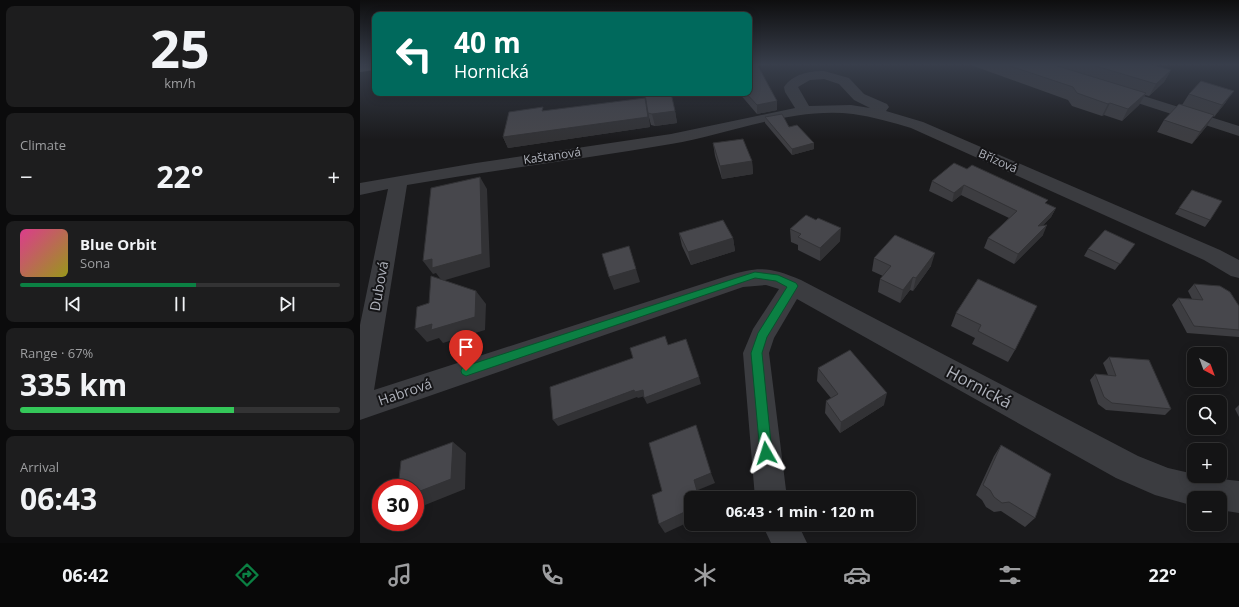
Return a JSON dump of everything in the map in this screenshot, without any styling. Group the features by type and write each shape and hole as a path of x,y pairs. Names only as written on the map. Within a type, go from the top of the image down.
{"street":[{"path":"792,89 792,92 804,110"},
{"path":"851,89 856,96 917,125"},
{"path":"1109,89 1239,131"},
{"name":"Břízová","path":"744,123 804,110 826,108 871,111 917,125 1212,255 1239,270"},
{"name":"Kaštanová","path":"360,189 450,171 672,139 744,123"},
{"name":"Dubová","path":"360,391 399,181"},
{"name":"Hornická","path":"724,285 755,275 778,278 1134,470 1171,485 1239,497"},
{"name":"Habrová","path":"360,407 724,285"},
{"path":"770,491 756,353 762,336 793,286"},
{"path":"783,531 790,543"}],"building":[{"path":"752,89 771,89 777,101 757,105 749,96 752,96"},
{"path":"1075,89 1134,89 1146,93 1128,109 1110,103 1108,104 1077,93"},
{"path":"1193,89 1229,89 1234,91 1222,105 1189,94"},
{"path":"645,96 672,96 675,111 652,114 648,113"},
{"path":"645,98 648,117 503,137 509,112 543,107 542,111"},
{"path":"1179,104 1214,115 1200,132 1164,120"},
{"path":"782,114 789,127 797,125 814,143 792,149 765,117"},
{"path":"743,139 752,161 720,166 713,143"},
{"path":"954,163 967,169 972,165 1048,200 1045,203 1056,208 1038,226 1047,225 1018,254 988,238 1017,211 964,185 954,193 932,181"},
{"path":"480,177 482,254 432,268 432,259 423,261 431,188"},
{"path":"1192,190 1222,201 1210,220 1179,208"},
{"path":"806,215 816,220 818,218 841,228 820,248 798,237 801,234 790,229"},
{"path":"723,220 733,238 688,252 679,233"},
{"path":"1105,230 1135,244 1120,264 1088,249"},
{"path":"895,235 935,253 916,278 913,277 903,290 880,279 891,266 874,258"},
{"path":"629,246 636,269 609,277 602,254"},
{"path":"431,276 476,291 475,317 431,330 432,324 415,329 417,307 429,303"},
{"path":"978,279 1037,306 1015,350 978,331 981,325 956,313"},
{"path":"1194,284 1220,286 1230,292 1239,306 1239,330 1194,326 1178,298 1203,300"},
{"path":"665,336 668,345 686,339 699,377 644,398 643,390 635,392 634,390 553,420 550,387 633,358 630,348"},
{"path":"850,350 887,393 841,422 826,401 838,394 818,368"},
{"path":"1109,357 1149,360 1171,409 1112,403 1104,397 1095,374 1116,376"},
{"path":"696,425 711,473 694,480 697,491 684,491 684,512 659,524 652,495 662,491 649,443"},
{"path":"453,442 451,479 424,490 424,479 399,479 401,461"},
{"path":"1001,445 1051,474 1035,518 1009,502 1002,503 983,485"}],"route":[{"path":"466,371 755,275 767,275 778,278 793,286 762,336 756,353 766,453"}]}
